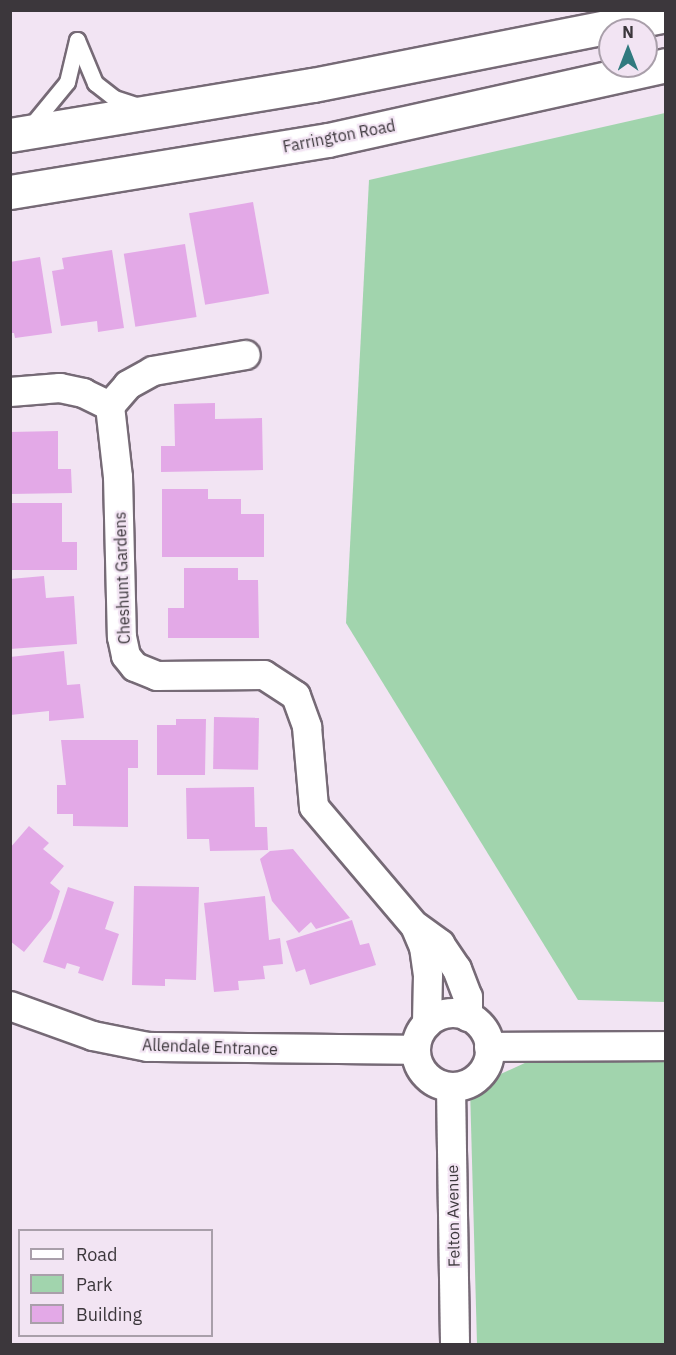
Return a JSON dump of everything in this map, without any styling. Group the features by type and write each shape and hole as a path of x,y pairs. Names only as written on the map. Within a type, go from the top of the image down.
{"main road":[{"path":"17,134 313,85 666,15"},
{"name":"Farrington Road","path":"10,192 328,140 666,65"}],"street":[{"path":"10,392 67,389 110,406 128,385 153,371 246,355"},
{"name":"Cheshunt Gardens","path":"110,406 118,477 122,637 126,656 135,667 157,676 264,675 290,690 300,704 307,727 314,807 415,926"},
{"path":"415,926 440,944 457,969 468,997 468,1017"},
{"path":"415,926 424,947 428,975 427,1024 416,1050 425,1075 451,1087 465,1085 482,1073 489,1047 482,1028 468,1017 445,1014 427,1024"},
{"name":"Allendale Entrance","path":"10,1006 93,1036 148,1047 416,1050"},
{"path":"489,1047 666,1046"},
{"name":"Felton Avenue","path":"451,1087 455,1344"}],"lane":[{"path":"17,134 63,89 77,40 95,83 114,98 155,111"}],"green space":[{"path":"665,113 665,1002 578,1000 346,623 369,180"},
{"path":"665,1060 665,1344 477,1344 470,1088 527,1062"}],"building":[{"path":"253,202 269,294 205,305 189,213"},
{"path":"185,244 197,317 135,327 124,254"},
{"path":"112,250 124,328 98,332 97,321 61,326 52,271 64,269 62,258"},
{"path":"40,257 52,333 15,338 14,333 10,333 10,262"},
{"path":"215,403 215,419 262,418 263,470 161,472 161,446 175,446 174,404"},
{"path":"58,431 58,469 71,469 72,493 10,494 10,432"},
{"path":"162,489 208,489 208,499 241,499 241,514 264,514 264,557 162,557"},
{"path":"10,503 62,503 62,542 77,542 77,570 10,570"},
{"path":"184,568 238,568 238,580 258,580 259,638 168,638 168,608 184,608"},
{"path":"44,576 46,598 74,596 77,644 10,649 10,579"},
{"path":"64,651 67,685 80,684 84,718 49,721 49,711 10,715 10,657"},
{"path":"214,717 259,718 258,770 213,769"},
{"path":"176,719 206,719 205,775 157,775 157,725 176,725"},
{"path":"61,740 138,740 138,768 128,768 128,827 73,826 73,814 57,814 57,785 66,785"},
{"path":"254,787 255,827 267,827 268,850 210,851 209,839 187,839 186,788"},
{"path":"29,826 49,843 43,849 64,866 50,883 60,891 51,919 24,952 10,941 10,848"},
{"path":"293,849 350,918 316,929 311,922 299,933 272,901 260,859 270,851"},
{"path":"134,886 199,887 196,980 165,979 165,986 132,985"},
{"path":"68,887 114,902 105,929 119,934 103,981 78,973 80,967 67,963 65,969 43,962"},
{"path":"265,896 269,940 280,938 283,964 263,966 265,979 238,981 239,990 214,992 204,903"},
{"path":"352,920 360,945 369,943 376,965 310,985 305,969 296,972 286,941"}]}
